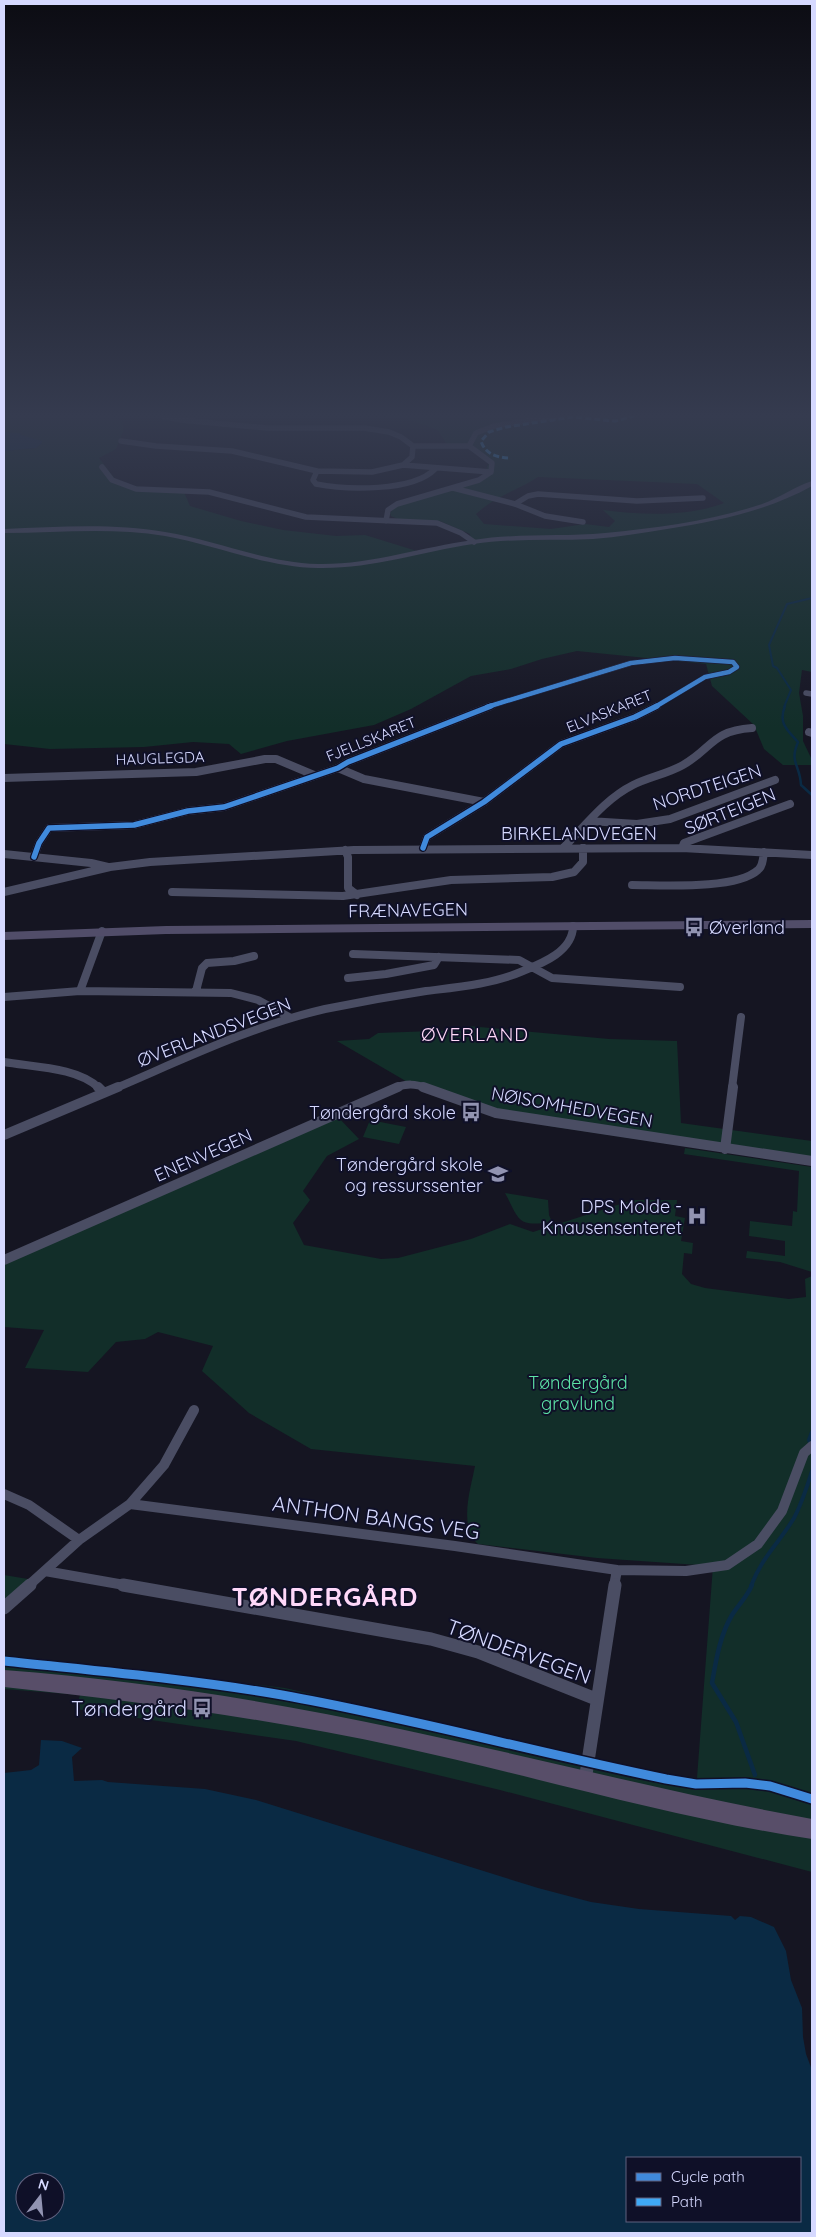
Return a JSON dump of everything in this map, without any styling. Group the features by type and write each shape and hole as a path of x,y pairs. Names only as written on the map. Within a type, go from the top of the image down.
{"highway":[{"path":"4,1678 131,1692 275,1713 401,1738 585,1782 812,1830"}],"main road":[{"name":"FRÆNAVEGEN","path":"4,936 102,931 812,924"}],"street":[{"path":"341,520 445,525 461,532 474,542"},
{"path":"573,520 583,522"},
{"path":"4,531 139,530 188,538 274,562 317,566 363,563 474,542 596,536 645,531 701,520"},
{"name":"FJELLSKARET","path":"34,857 46,830 54,827 100,828 150,822 188,811 224,807 240,803 338,768 485,708 617,666 639,660 691,658 733,662"},
{"name":"ELVASKARET","path":"423,848 427,837 484,802 561,744 635,717 660,705 705,677 729,672 737,667 733,662"},
{"path":"564,847 626,789 684,765 722,733 752,728"},
{"name":"HAUGLEGDA","path":"4,778 196,772 265,759 276,760 314,775"},
{"path":"338,768 364,779 484,802"},
{"name":"NORDTEIGEN","path":"589,822 636,824 670,818 775,780"},
{"name":"SØRTEIGEN","path":"682,848 684,843 790,804"},
{"name":"BIRKELANDVEGEN","path":"4,892 110,868 187,859 345,850 564,847 682,848 812,855"},
{"path":"172,892 357,895 403,886 451,880 563,875 574,872 579,867 582,862 583,848"},
{"path":"345,850 348,857 348,888 357,895"},
{"path":"632,885 729,882 747,878 758,870 763,862 764,852"},
{"path":"4,854 91,863 110,868"},
{"name":"ØVERLANDSVEGEN","path":"4,1135 260,1027 289,1017 390,996 503,978 532,968 559,953 573,936 573,926"},
{"path":"80,991 102,931"},
{"path":"353,954 519,960 530,964 532,968 545,976 561,979 680,988"},
{"path":"196,991 202,968 207,963 234,961 254,956"},
{"path":"348,978 386,974 434,965 439,957"},
{"path":"4,997 80,991 230,992 258,1000 289,1017"},
{"path":"725,1149 741,1017"},
{"path":"4,1062 72,1073 92,1081 104,1093"},
{"name":"ENENVEGEN","path":"4,1260 404,1084 416,1084"},
{"name":"NØISOMHEDVEGEN","path":"416,1084 496,1113 812,1161"},
{"path":"4,1608 79,1540 130,1504 164,1465 194,1410"},
{"name":"ANTHON BANGS VEG","path":"130,1504 455,1546 618,1570 686,1571 727,1566 758,1544 782,1511 804,1452 812,1446"},
{"path":"4,1494 29,1505 79,1540"},
{"path":"585,1782 596,1699 618,1570"},
{"name":"TØNDERVEGEN","path":"45,1571 431,1639 478,1652 596,1699"}],"green space":[{"path":"4,520 239,520 283,530 336,536 365,535 420,552 471,542 470,534 440,521 416,520 481,520 484,524 551,529 585,524 609,527 614,520 812,520 812,672 802,670 799,693 803,716 803,741 812,760 812,765 783,765 764,749 754,725 712,686 706,664 577,651 511,669 471,676 411,709 374,725 287,741 241,754 229,744 193,742 144,747 50,749 4,744"},
{"path":"468,1026 609,1039 677,1041 681,1123 812,1141 812,1165 549,1126 410,1086 404,1080 337,1041 369,1039 378,1033 461,1030"},
{"name":"Tøndergård gravlund","path":"338,1117 359,1139 327,1156 303,1191 310,1200 293,1223 304,1245 381,1259 398,1258 471,1239 510,1224 533,1232 633,1200 677,1200 675,1216 685,1218 681,1241 693,1243 692,1254 684,1253 682,1274 691,1284 705,1288 789,1299 806,1297 805,1279 812,1276 812,1872 500,1790 296,1741 76,1709 80,1695 4,1689 4,1655 285,1688 665,1774 697,1778 713,1566 597,1558 478,1544 472,1536 467,1517 475,1466 311,1449 249,1413 202,1371 213,1346 158,1332 145,1339 116,1342 88,1372 25,1368 44,1330 4,1327 4,1263"},
{"path":"370,1120 406,1127 399,1144 363,1137"},
{"path":"685,1148 812,1167 812,1272 780,1262 746,1258 747,1251 785,1256 785,1241 749,1236 750,1221 792,1226 793,1211 797,1212 799,1171 684,1154"},
{"path":"505,1193 548,1200 549,1215 552,1222 532,1224 521,1220"},
{"path":"4,1575 40,1581 4,1614"}],"water":[{"path":"41,1740 62,1741 82,1748 72,1757 74,1781 102,1780 205,1789 256,1800 538,1888 591,1902 639,1909 731,1916 735,1920 740,1916 751,1917 774,1927 786,1951 791,1980 802,2008 803,2037 806,2054 812,2070 812,2233 4,2233 4,1773 31,1770 39,1765"}],"waterway":[{"path":"784,707 791,690 777,668 773,666 769,645 787,604 812,598"},
{"path":"785,706 783,722 787,730 798,742 795,759 801,785 812,795"},
{"path":"811,1445 809,1440 812,1432"},
{"path":"751,1586 765,1558 794,1518 812,1471"},
{"path":"752,1585 724,1631 712,1683 736,1722 755,1775"}],"cycle path":[{"path":"34,857 39,843 49,828 134,825 188,811 224,807 338,768 348,762 485,708 617,666 660,658 704,658 733,662 737,667 729,672 705,677 660,705 635,717 561,744 484,802 427,837 423,848"},
{"path":"4,1661 247,1689 378,1714 570,1759 666,1779 696,1784 745,1783 770,1786 812,1799"}],"place":[{"name":"Øverland","path":"694,927"},
{"name":"Tøndergård skole","path":"471,1112"},
{"name":"Tøndergård skole og ressurssenter","path":"498,1174"},
{"name":"DPS Molde - Knausensenteret","path":"697,1216"},
{"name":"Tøndergård","path":"202,1708"}],"district":[{"name":"ØVERLAND","path":"475,1034"},
{"name":"TØNDERGÅRD","path":"325,1596"}]}
